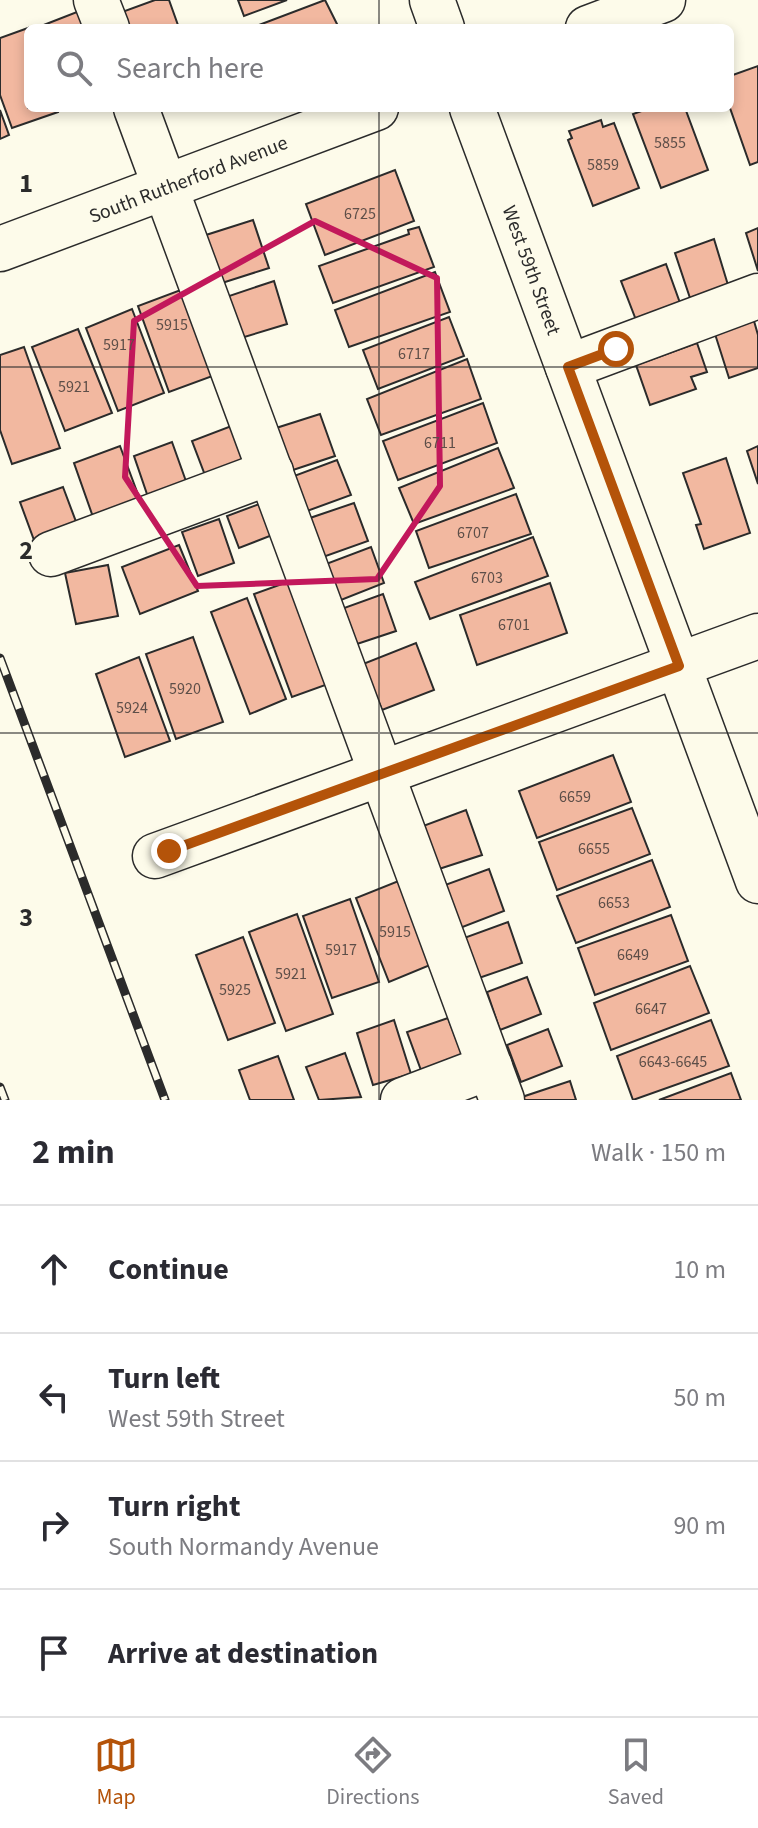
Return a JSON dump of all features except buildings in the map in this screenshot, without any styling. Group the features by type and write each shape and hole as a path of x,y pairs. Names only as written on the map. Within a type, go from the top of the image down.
{"street":[{"path":"96,0 105,24"},
{"path":"432,0 441,24"},
{"path":"599,24 663,0"},
{"path":"138,112 496,1084 403,1100"},
{"name":"South Rutherford Avenue","path":"0,249 366,112"},
{"name":"West 59th Street","path":"473,112 758,881"},
{"path":"568,367 758,296"},
{"path":"51,554 271,472"},
{"path":"155,856 758,636"}],"highlighted area":[{"path":"315,221 437,278 440,486 377,579 197,586 125,477 134,321"}],"railway":[{"path":"0,658 165,1100"},
{"path":"0,1087 5,1100"}],"route":[{"path":"169,851 679,666 568,367 616,349"}]}
